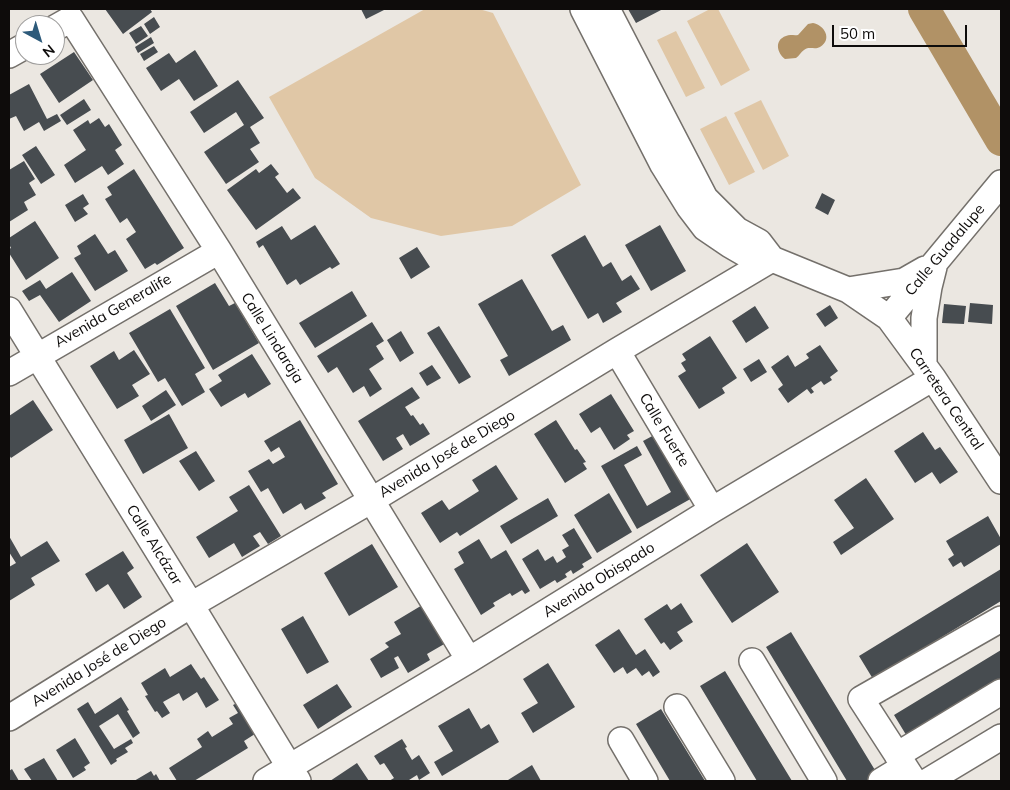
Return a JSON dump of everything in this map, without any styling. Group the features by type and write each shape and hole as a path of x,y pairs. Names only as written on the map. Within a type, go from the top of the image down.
{"street":[{"path":"583,9 660,159 705,228 730,246 749,256 772,259 848,290 889,318"},
{"path":"607,9 705,198 737,230 759,242 772,259"},
{"name":"Calle Lindaraja","path":"65,27 219,251 469,660"},
{"name":"Calle Guadalupe","path":"889,318 1001,183"},
{"name":"Avenida Generalife","path":"9,372 219,251"},
{"name":"Avenida José de Diego","path":"9,718 191,605 372,500 617,350 772,259"},
{"path":"848,290 904,281 936,263"},
{"path":"928,372 924,318 929,287 936,263"},
{"name":"Calle Alcázar","path":"9,310 294,774"},
{"name":"Carretera Central","path":"889,318 928,372 1001,482"},
{"name":"Calle Fuerte","path":"617,350 712,510"},
{"name":"Avenida Obispado","path":"266,781 294,774 469,660 712,510 928,372"},
{"path":"905,768 861,699 1001,619"},
{"path":"752,661 824,781"},
{"path":"881,781 905,768 1001,692"},
{"path":"677,708 722,781"},
{"path":"928,781 1001,737"},
{"path":"621,740 645,781"}],"shaded area":[{"path":"425,9 479,9 493,13 581,185 512,226 441,236 371,218 315,178 269,97"},
{"path":"710,9 718,9 750,70 721,86 687,21"},
{"path":"813,23 821,26 826,33 824,44 818,48 806,49 796,58 785,59 778,47 780,40 788,35 798,35 808,24"},
{"path":"676,31 705,88 686,97 657,40"},
{"path":"761,100 789,156 763,170 734,113"},
{"path":"726,116 755,172 729,185 700,129"}],"building":[{"path":"105,9 150,9 152,12 123,34"},
{"path":"361,9 386,9 366,19"},
{"path":"628,9 663,9 636,23"},
{"path":"154,17 160,27 150,34 144,24"},
{"path":"141,26 148,36 136,44 129,33"},
{"path":"151,37 154,43 138,53 135,47"},
{"path":"154,46 158,52 144,61 140,54"},
{"path":"195,50 218,86 194,101 179,79 161,91 146,68 169,53 176,63"},
{"path":"74,52 93,80 59,103 40,74 54,65 65,65 65,58"},
{"path":"238,80 264,118 250,127 260,143 250,149 259,162 226,184 204,152 244,125 236,112 204,133 190,112"},
{"path":"29,84 47,119 57,114 61,121 44,131 39,122 24,131 16,116 9,119 9,95"},
{"path":"84,99 91,110 67,125 60,115"},
{"path":"99,118 105,127 109,124 122,145 115,150 124,164 108,175 102,166 75,183 64,165 86,150 73,130 88,120 90,124"},
{"path":"36,146 55,175 41,184 22,155"},
{"path":"24,161 35,179 29,183 36,195 24,202 28,210 9,222 9,170"},
{"path":"271,164 279,174 275,177 287,193 293,188 301,198 256,230 227,190 256,169 259,173"},
{"path":"134,169 184,248 157,265 155,263 145,269 126,239 136,232 127,218 120,223 105,199 112,195 107,187"},
{"path":"822,193 835,200 828,215 815,208"},
{"path":"83,194 89,204 83,208 88,214 75,222 65,205"},
{"path":"35,221 59,258 26,280 9,253 11,248 9,238"},
{"path":"315,225 340,264 332,269 330,267 300,285 296,279 287,285 263,245 259,248 256,242 282,226 291,240"},
{"path":"660,225 686,271 651,291 625,245"},
{"path":"95,234 108,254 115,250 128,271 95,291 74,258 81,254 77,246"},
{"path":"585,235 603,267 611,262 622,281 631,275 640,289 616,303 622,312 603,323 598,313 588,319 551,255"},
{"path":"417,247 430,267 411,279 399,258"},
{"path":"72,272 91,301 59,322 40,295 29,301 22,291 40,280 46,289"},
{"path":"522,279 552,331 563,325 571,340 509,376 500,360 508,356 478,304"},
{"path":"215,283 229,306 235,303 259,343 213,370 176,306"},
{"path":"352,291 367,316 315,348 299,323"},
{"path":"970,303 993,305 992,324 968,322"},
{"path":"944,304 966,306 964,324 942,323"},
{"path":"830,305 838,318 825,327 816,314"},
{"path":"755,306 769,328 746,343 732,321"},
{"path":"170,309 205,368 195,374 205,392 182,406 165,378 158,382 129,333"},
{"path":"372,322 384,341 376,346 384,359 369,369 382,389 370,397 364,386 353,393 337,367 328,373 317,356"},
{"path":"439,326 471,377 459,384 427,333"},
{"path":"401,331 414,353 400,362 387,340"},
{"path":"710,336 737,378 722,388 725,393 699,409 678,376 686,371 681,363 686,360 682,354"},
{"path":"820,345 838,371 830,377 832,380 824,385 821,381 811,388 814,392 811,394 807,389 788,403 778,389 783,385 771,367 788,355 795,367 809,358 806,354"},
{"path":"134,350 150,374 132,385 139,396 117,409 90,366 114,351 119,360"},
{"path":"252,354 271,384 248,398 245,393 221,407 209,389 222,381 218,375"},
{"path":"759,359 767,372 751,382 743,369"},
{"path":"432,365 441,378 427,386 419,373"},
{"path":"412,387 420,398 405,407 420,425 423,423 430,434 410,446 403,434 396,438 403,449 383,461 358,421"},
{"path":"166,390 176,405 151,421 142,406"},
{"path":"611,394 634,431 627,435 630,439 614,450 600,427 591,433 579,414"},
{"path":"33,400 53,430 11,458 9,455 9,416"},
{"path":"169,414 188,448 143,474 124,440"},
{"path":"300,420 338,484 322,493 326,498 305,510 301,503 283,514 268,488 261,492 248,471 269,459 273,464 285,457 279,447 271,452 264,441"},
{"path":"556,420 575,450 577,449 586,462 583,463 587,469 565,483 534,434"},
{"path":"923,432 935,450 940,447 958,472 940,484 932,472 915,483 894,451"},
{"path":"658,433 694,497 637,529 601,466 637,446 642,455 624,465 647,506 671,492 643,441"},
{"path":"196,451 215,481 199,491 179,461"},
{"path":"496,465 518,499 460,536 457,532 440,543 421,513 442,500 449,510 479,491 472,480"},
{"path":"866,478 894,519 841,555 833,542 854,528 834,500"},
{"path":"249,485 281,536 268,544 260,532 253,536 260,546 242,557 234,543 209,558 196,537 238,511 229,497"},
{"path":"609,493 632,532 597,553 574,515"},
{"path":"548,498 558,516 511,544 500,526"},
{"path":"988,516 1001,539 1001,544 964,567 961,562 953,567 948,559 954,555 946,541"},
{"path":"574,528 592,558 582,564 584,567 573,574 571,570 565,574 567,577 557,583 555,580 540,589 522,559 538,549 545,561 553,556 557,563 566,557 562,550 569,546 562,535"},
{"path":"9,536 21,557 47,541 60,561 31,578 35,585 9,601 9,567 16,563 9,552"},
{"path":"479,539 491,559 506,550 530,591 525,594 522,590 512,596 510,593 493,603 495,606 481,615 454,569 464,563 458,552"},
{"path":"747,543 779,592 732,623 700,575"},
{"path":"372,544 398,587 349,616 324,573"},
{"path":"123,551 134,568 127,573 142,597 124,609 108,584 96,592 85,574"},
{"path":"1001,569 1001,601 873,679 859,656"},
{"path":"681,603 693,622 677,632 683,641 670,650 664,642 661,644 644,619 667,604 671,610"},
{"path":"424,604 446,643 427,654 430,660 408,673 398,656 394,658 399,668 381,678 370,659 389,647 385,643 401,634 394,622"},
{"path":"303,616 329,662 307,674 281,629"},
{"path":"619,629 636,655 645,649 660,672 653,677 649,671 642,676 636,668 627,674 623,667 614,673 595,645"},
{"path":"791,632 881,780 847,781 766,647"},
{"path":"1001,650 1001,681 908,738 894,715"},
{"path":"548,663 575,707 533,733 521,713 538,703 523,679"},
{"path":"191,664 201,679 204,677 219,700 206,708 197,692 183,701 179,693 163,702 170,713 162,718 157,711 155,712 145,696 148,695 141,683 165,668 170,677"},
{"path":"725,671 792,781 757,781 700,686"},
{"path":"337,684 352,707 318,729 303,705"},
{"path":"121,697 140,733 133,738 118,714 99,726 114,749 131,739 133,743 125,748 128,752 116,759 117,761 111,765 77,709 88,702 95,714"},
{"path":"239,702 258,732 244,741 248,748 194,781 177,781 169,768 202,747 197,739 208,731 212,737 233,724 229,718 238,713 233,705"},
{"path":"469,708 481,729 489,724 499,742 442,776 434,762 453,751 438,726"},
{"path":"661,709 705,781 670,781 636,724"},
{"path":"75,738 90,763 84,767 86,770 73,778 56,750"},
{"path":"402,739 412,760 419,755 430,773 419,780 417,775 410,781 389,781 394,778 384,763 380,765 374,756"},
{"path":"44,758 58,781 32,781 24,769"},
{"path":"357,763 369,781 330,781"},
{"path":"532,765 541,781 508,780"},
{"path":"12,769 19,781 9,781 9,771"},
{"path":"151,771 154,776 156,774 160,781 134,781"}],"waterway":[{"path":"924,9 1001,140"}]}
